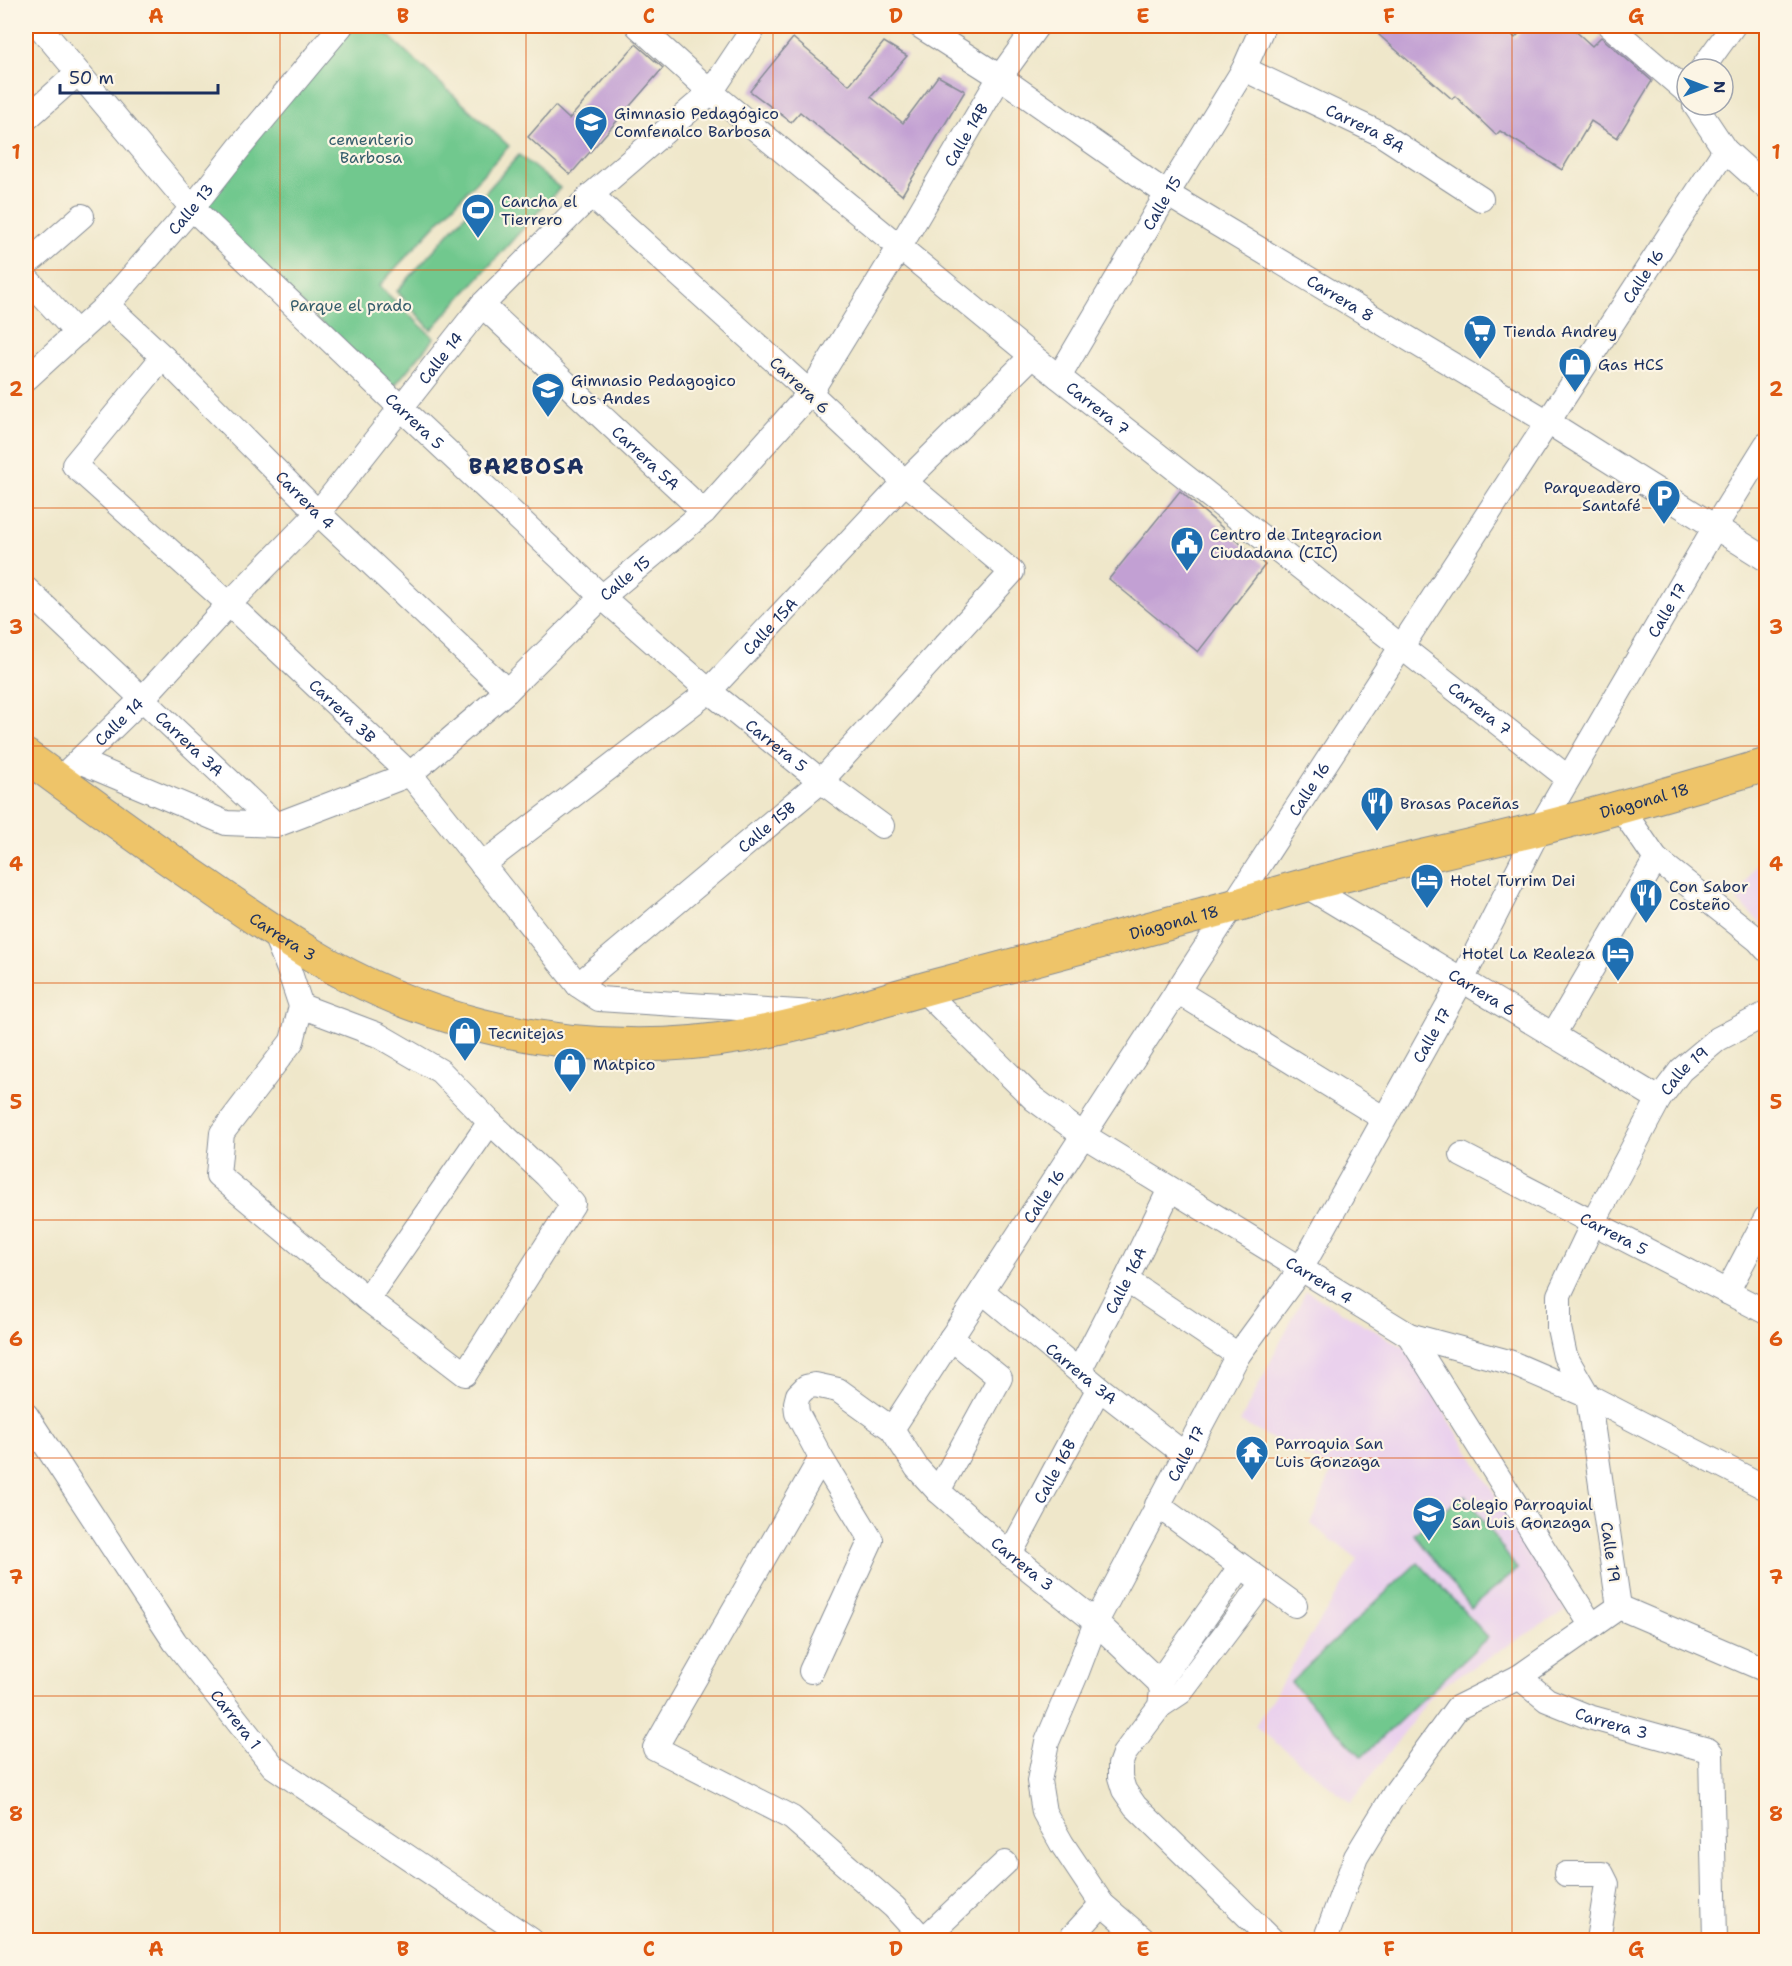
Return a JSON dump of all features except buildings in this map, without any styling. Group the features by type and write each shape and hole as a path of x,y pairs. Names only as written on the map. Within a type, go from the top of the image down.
{"main road":[{"name":"Carrera 3","path":"26,756 69,770 167,858 311,955 350,976 434,1011 499,1029 576,1043"},
{"name":"Diagonal 18","path":"576,1043 656,1045 701,1042 746,1036 790,1026 1232,907 1305,885 1539,829 1767,765"}],"street":[{"name":"Carrera 5","path":"39,26 192,208 401,408 602,597 709,691 821,781 882,826"},
{"name":"Calle 13","path":"26,379 107,305 192,208 341,26"},
{"name":"Carrera 7","path":"638,26 711,92 1032,356 1568,778"},
{"name":"Calle 14","path":"69,770 143,698 229,604 318,513 482,305 591,195 711,92 755,26"},
{"name":"Carrera 8","path":"920,26 1000,77 1167,194 1548,422 1767,559"},
{"name":"Calle 14B","path":"899,248 1000,77 1037,26"},
{"name":"Calle 15","path":"1059,377 1244,69 1263,26"},
{"path":"1610,26 1675,83"},
{"path":"1711,57 1734,26"},
{"name":"Carrera 8A","path":"1244,69 1381,134 1481,199"},
{"path":"26,119 78,72"},
{"path":"1703,117 1725,150 1767,187"},
{"name":"Calle 16","path":"892,1429 1725,150"},
{"name":"Carrera 6","path":"591,195 905,482 1012,572"},
{"path":"26,263 82,216"},
{"name":"Calle 15","path":"276,825 410,774 507,692 602,597 704,512 810,393 899,248"},
{"path":"26,278 77,333"},
{"name":"Carrera 4","path":"107,305 163,357 318,513 507,692"},
{"name":"Carrera 5A","path":"482,305 704,512"},
{"name":"Calle 15A","path":"482,865 709,691 905,482 1032,356"},
{"name":"Carrera 3B","path":"163,357 74,465 229,604 410,774 578,985"},
{"name":"Calle 17","path":"1144,1941 1102,1904 1062,1844 1044,1812 1039,1781 1047,1742 1077,1672 1095,1622 1239,1355 1300,1269 1462,980 1539,829 1568,778 1715,527 1767,445"},
{"name":"Calle 15B","path":"578,985 821,781 1012,572"},
{"name":"Carrera 3A","path":"26,589 276,825"},
{"path":"69,770 226,824 276,825"},
{"path":"1620,807 1656,859 1767,949"},
{"path":"1553,1035 1656,859"},
{"name":"Carrera 6","path":"1305,885 1659,1099"},
{"path":"273,930 301,1006 292,1041 222,1134 218,1175 367,1299 465,1374 573,1204 440,1071 378,1035 301,1006"},
{"path":"578,985 599,999 834,1014"},
{"name":"Carrera 4","path":"922,989 1034,1099 1083,1135 1409,1335 1509,1362 1587,1396 1767,1488"},
{"path":"1177,991 1383,1118"},
{"name":"Calle 19","path":"1325,1941 1356,1857 1395,1793 1457,1708 1519,1677 1619,1606 1587,1396 1565,1356 1559,1328 1559,1295 1593,1223 1659,1099 1681,1070 1718,1038 1766,1015"},
{"path":"367,1299 490,1122"},
{"name":"Carrera 5","path":"1462,1155 1767,1312"},
{"name":"Calle 16A","path":"1079,1371 1170,1189"},
{"path":"1727,1292 1767,1218"},
{"path":"1126,1280 1239,1355"},
{"name":"Carrera 3A","path":"981,1291 1184,1454"},
{"path":"1409,1335 1592,1626"},
{"path":"938,1491 1000,1378 951,1338"},
{"path":"811,1671 871,1540 821,1458 797,1413 798,1395 806,1387 815,1385 837,1390 892,1429"},
{"name":"Calle 16B","path":"1010,1554 1099,1388"},
{"name":"Carrera 1","path":"26,1415 175,1642 273,1766 531,1941"},
{"name":"Carrera 3","path":"892,1429 917,1468 938,1491 1010,1554 1095,1622 1160,1693"},
{"path":"821,1458 655,1748 792,1818 894,1908 923,1940 1005,1863"},
{"path":"1157,1505 1295,1605"},
{"path":"1241,1566 1124,1754 1120,1765 1120,1777 1124,1790 1135,1806 1272,1941"},
{"path":"1160,1693 1181,1692 1264,1582"},
{"path":"1619,1606 1767,1670"},
{"name":"Carrera 3","path":"1519,1677 1547,1700 1589,1716 1708,1750 1711,1753 1715,1941"},
{"path":"1566,1874 1602,1874 1607,1884 1598,1941"},
{"path":"1069,1941 1102,1904"}],"shaded area":[{"path":"1766,845 1766,928 1737,901"},
{"name":"Colegio Parroquial San Luis Gonzaga","path":"1306,1291 1405,1348 1566,1610 1437,1689 1351,1803 1255,1726 1358,1560 1311,1524 1332,1470 1240,1422"}],"green space":[{"name":"cementerio Barbosa","path":"353,26 378,26 509,146 379,286 434,338 391,390 202,207 244,149"},
{"name":"Cancha el Tierrero","path":"519,155 560,188 431,330 397,291"},
{"path":"1465,1495 1517,1569 1471,1608 1414,1534"},
{"path":"1418,1562 1488,1637 1362,1757 1291,1682"}],"place":[{"name":"Gimnasio Pedagógico Comfenalco Barbosa","path":"591,151"},
{"name":"Cancha el Tierrero","path":"478,239"},
{"name":"Tienda Andrey","path":"1480,360"},
{"name":"Gas HCS","path":"1575,393"},
{"name":"Gimnasio Pedagogico Los Andes","path":"548,418"},
{"name":"Parqueadero Santafé","path":"1664,525"},
{"name":"Centro de Integracion Ciudadana (CIC)","path":"1187,572"},
{"name":"Brasas Paceñas","path":"1377,832"},
{"name":"Hotel Turrim Dei","path":"1427,909"},
{"name":"Con Sabor Costeño","path":"1646,924"},
{"name":"Hotel La Realeza","path":"1618,982"},
{"name":"Tecnitejas","path":"465,1062"},
{"name":"Matpico","path":"570,1093"},
{"name":"Parroquia San Luis Gonzaga","path":"1252,1481"},
{"name":"Colegio Parroquial San Luis Gonzaga","path":"1429,1542"}],"district":[{"name":"BARBOSA","path":"527,466"}],"park label":[{"name":"Parque el prado","path":"351,305"}]}
